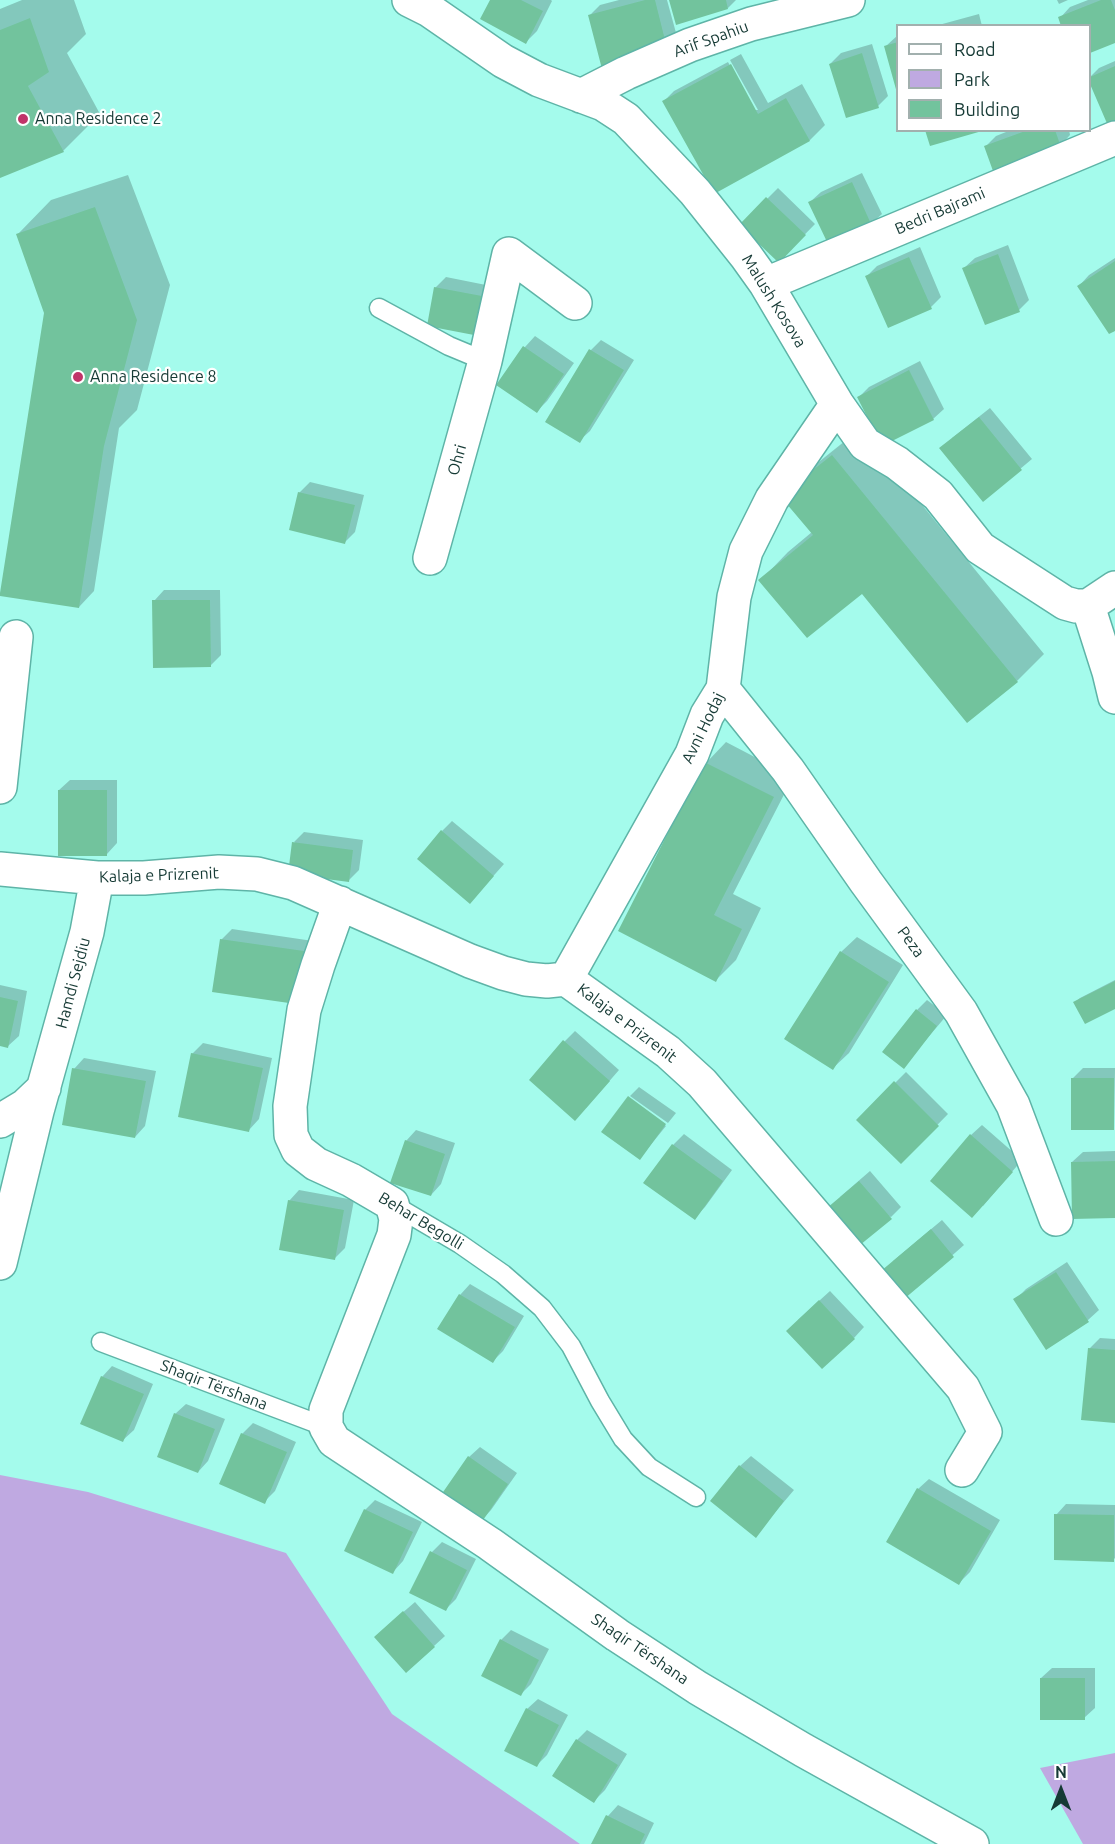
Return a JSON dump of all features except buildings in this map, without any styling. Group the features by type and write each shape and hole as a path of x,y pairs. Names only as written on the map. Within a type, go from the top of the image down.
{"street":[{"name":"Malush Kosova","path":"409,0 429,10 503,61 539,80 603,104 626,118 696,192 746,256 766,284 837,404 865,444 897,463 938,495 980,548 1065,603 1076,606 1107,597"},
{"name":"Arif Spahiu","path":"581,96 690,45 751,24 848,0"},
{"name":"Bedri Bajrami","path":"766,284 1115,138"},
{"name":"Ohri","path":"430,558 485,361 509,254 575,303"},
{"name":"Avni Hodaj","path":"566,979 692,754 707,715 723,689 734,597 746,551 772,499 837,404"},
{"path":"1107,597 1109,672 1115,697"},
{"path":"0,787 16,637"},
{"name":"Peza","path":"723,689 788,770 866,882 962,1012 1013,1105 1056,1219"},
{"name":"Kalaja e Prizrenit","path":"0,869 97,878 144,878 219,872 258,874 293,883 503,974 547,981 566,979 668,1052 702,1083 963,1388 985,1432 962,1470"},
{"name":"Hamdi Sejdiu","path":"0,1263 44,1088 87,932 97,878"},
{"name":"Behar Begolli","path":"340,903 304,1010 290,1106 291,1135 298,1150 316,1164 351,1180 392,1204"},
{"path":"0,1120 25,1106 44,1088"},
{"path":"326,1427 326,1410 394,1235 396,1219 392,1204"},
{"name":"Shaqir Tërshana","path":"326,1427 334,1441 350,1453 490,1544 617,1635 698,1688 803,1750 972,1844"}],"lane":[{"path":"379,308 449,346 485,361"},
{"name":"Behar Begolli","path":"392,1204 460,1244 503,1274 542,1308 571,1346 623,1439 649,1467 696,1497"},
{"name":"Shaqir Tërshana","path":"102,1342 326,1427"}],"green space":[{"path":"0,1475 88,1492 286,1553 392,1714 580,1844 0,1844"},
{"path":"1115,1753 1115,1844 1083,1844 1040,1768"}],"place":[{"name":"Anna Residence 2","path":"23,119"},
{"name":"Anna Residence 8","path":"78,377"}]}
